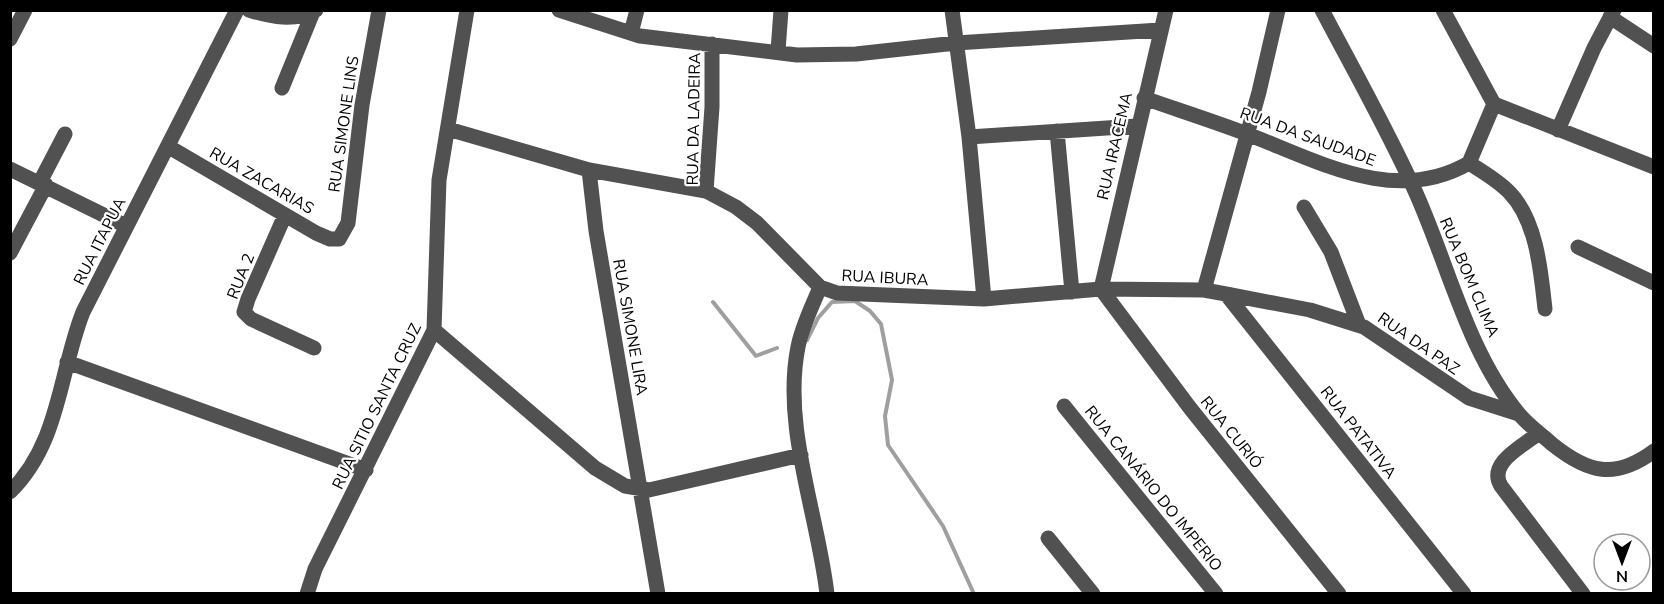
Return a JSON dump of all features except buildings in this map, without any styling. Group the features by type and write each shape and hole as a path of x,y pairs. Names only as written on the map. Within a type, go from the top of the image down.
{"street":[{"path":"10,39 25,10"},
{"name":"RUA ITAPUA","path":"10,492 32,469 41,453 53,421 67,362 83,312 237,10"},
{"path":"249,10 272,16 306,13 282,88"},
{"name":"RUA SIMONE LINS","path":"338,239 344,235 348,223 362,105 379,10"},
{"name":"RUA SITIO SANTA CRUZ","path":"307,594 315,569 434,330 439,180 467,10"},
{"path":"631,33 637,10"},
{"path":"778,51 781,10"},
{"path":"952,10 969,137 984,299"},
{"name":"RUA IRACEMA","path":"1101,290 1137,126 1166,10"},
{"path":"1204,290 1259,92 1278,10"},
{"name":"RUA BOM CLIMA","path":"1322,10 1411,181 1478,344 1519,414 1564,453 1591,468 1604,470 1627,467 1653,452"},
{"path":"1443,10 1494,104 1653,167"},
{"path":"561,11 600,17 631,33 662,40 778,51 797,55 837,55 956,43 1161,30"},
{"path":"1558,130 1612,14 1653,46"},
{"name":"RUA DA LADEIRA","path":"712,44 712,106 706,191 736,207 757,223 820,287"},
{"name":"RUA DA SAUDADE","path":"1144,98 1246,133 1359,177 1411,181 1446,174 1468,163"},
{"path":"1494,104 1468,163 1509,192 1520,206 1535,246 1545,309"},
{"path":"969,137 1137,126"},
{"path":"448,129 589,170 706,191"},
{"path":"1057,131 1072,292"},
{"path":"10,253 65,134"},
{"name":"RUA ZACARIAS","path":"169,147 323,236 338,239"},
{"path":"10,169 126,226"},
{"name":"RUA SIMONE LIRA","path":"589,170 596,231 658,594"},
{"path":"1304,207 1331,252 1359,325"},
{"name":"RUA 2","path":"285,215 245,304 244,312 251,319 314,348"},
{"path":"1578,247 1653,283"},
{"name":"RUA IBURA","path":"827,594 801,455 794,390 796,357 801,334 820,287 837,293 984,299 1101,290 1204,290 1226,294"},
{"name":"RUA CURIÓ","path":"1101,290 1183,399 1339,594"},
{"name":"RUA DA PAZ","path":"1226,294 1310,310 1359,325 1469,398 1519,414"},
{"name":"RUA PATATIVA","path":"1226,294 1464,594"},
{"path":"434,330 595,468 617,482 640,490 801,455"},
{"path":"67,362 366,470"},
{"name":"RUA CANÁRIO DO IMPERIO","path":"1064,406 1216,594"},
{"path":"1539,433 1499,465 1497,476 1501,486 1583,594"},
{"path":"1048,538 1093,594"}],"waterway":[{"path":"807,340 818,318 832,302 855,301 870,311 881,324 892,380 885,416 888,445 943,526 974,594"},
{"path":"713,302 756,356 777,348"}]}
